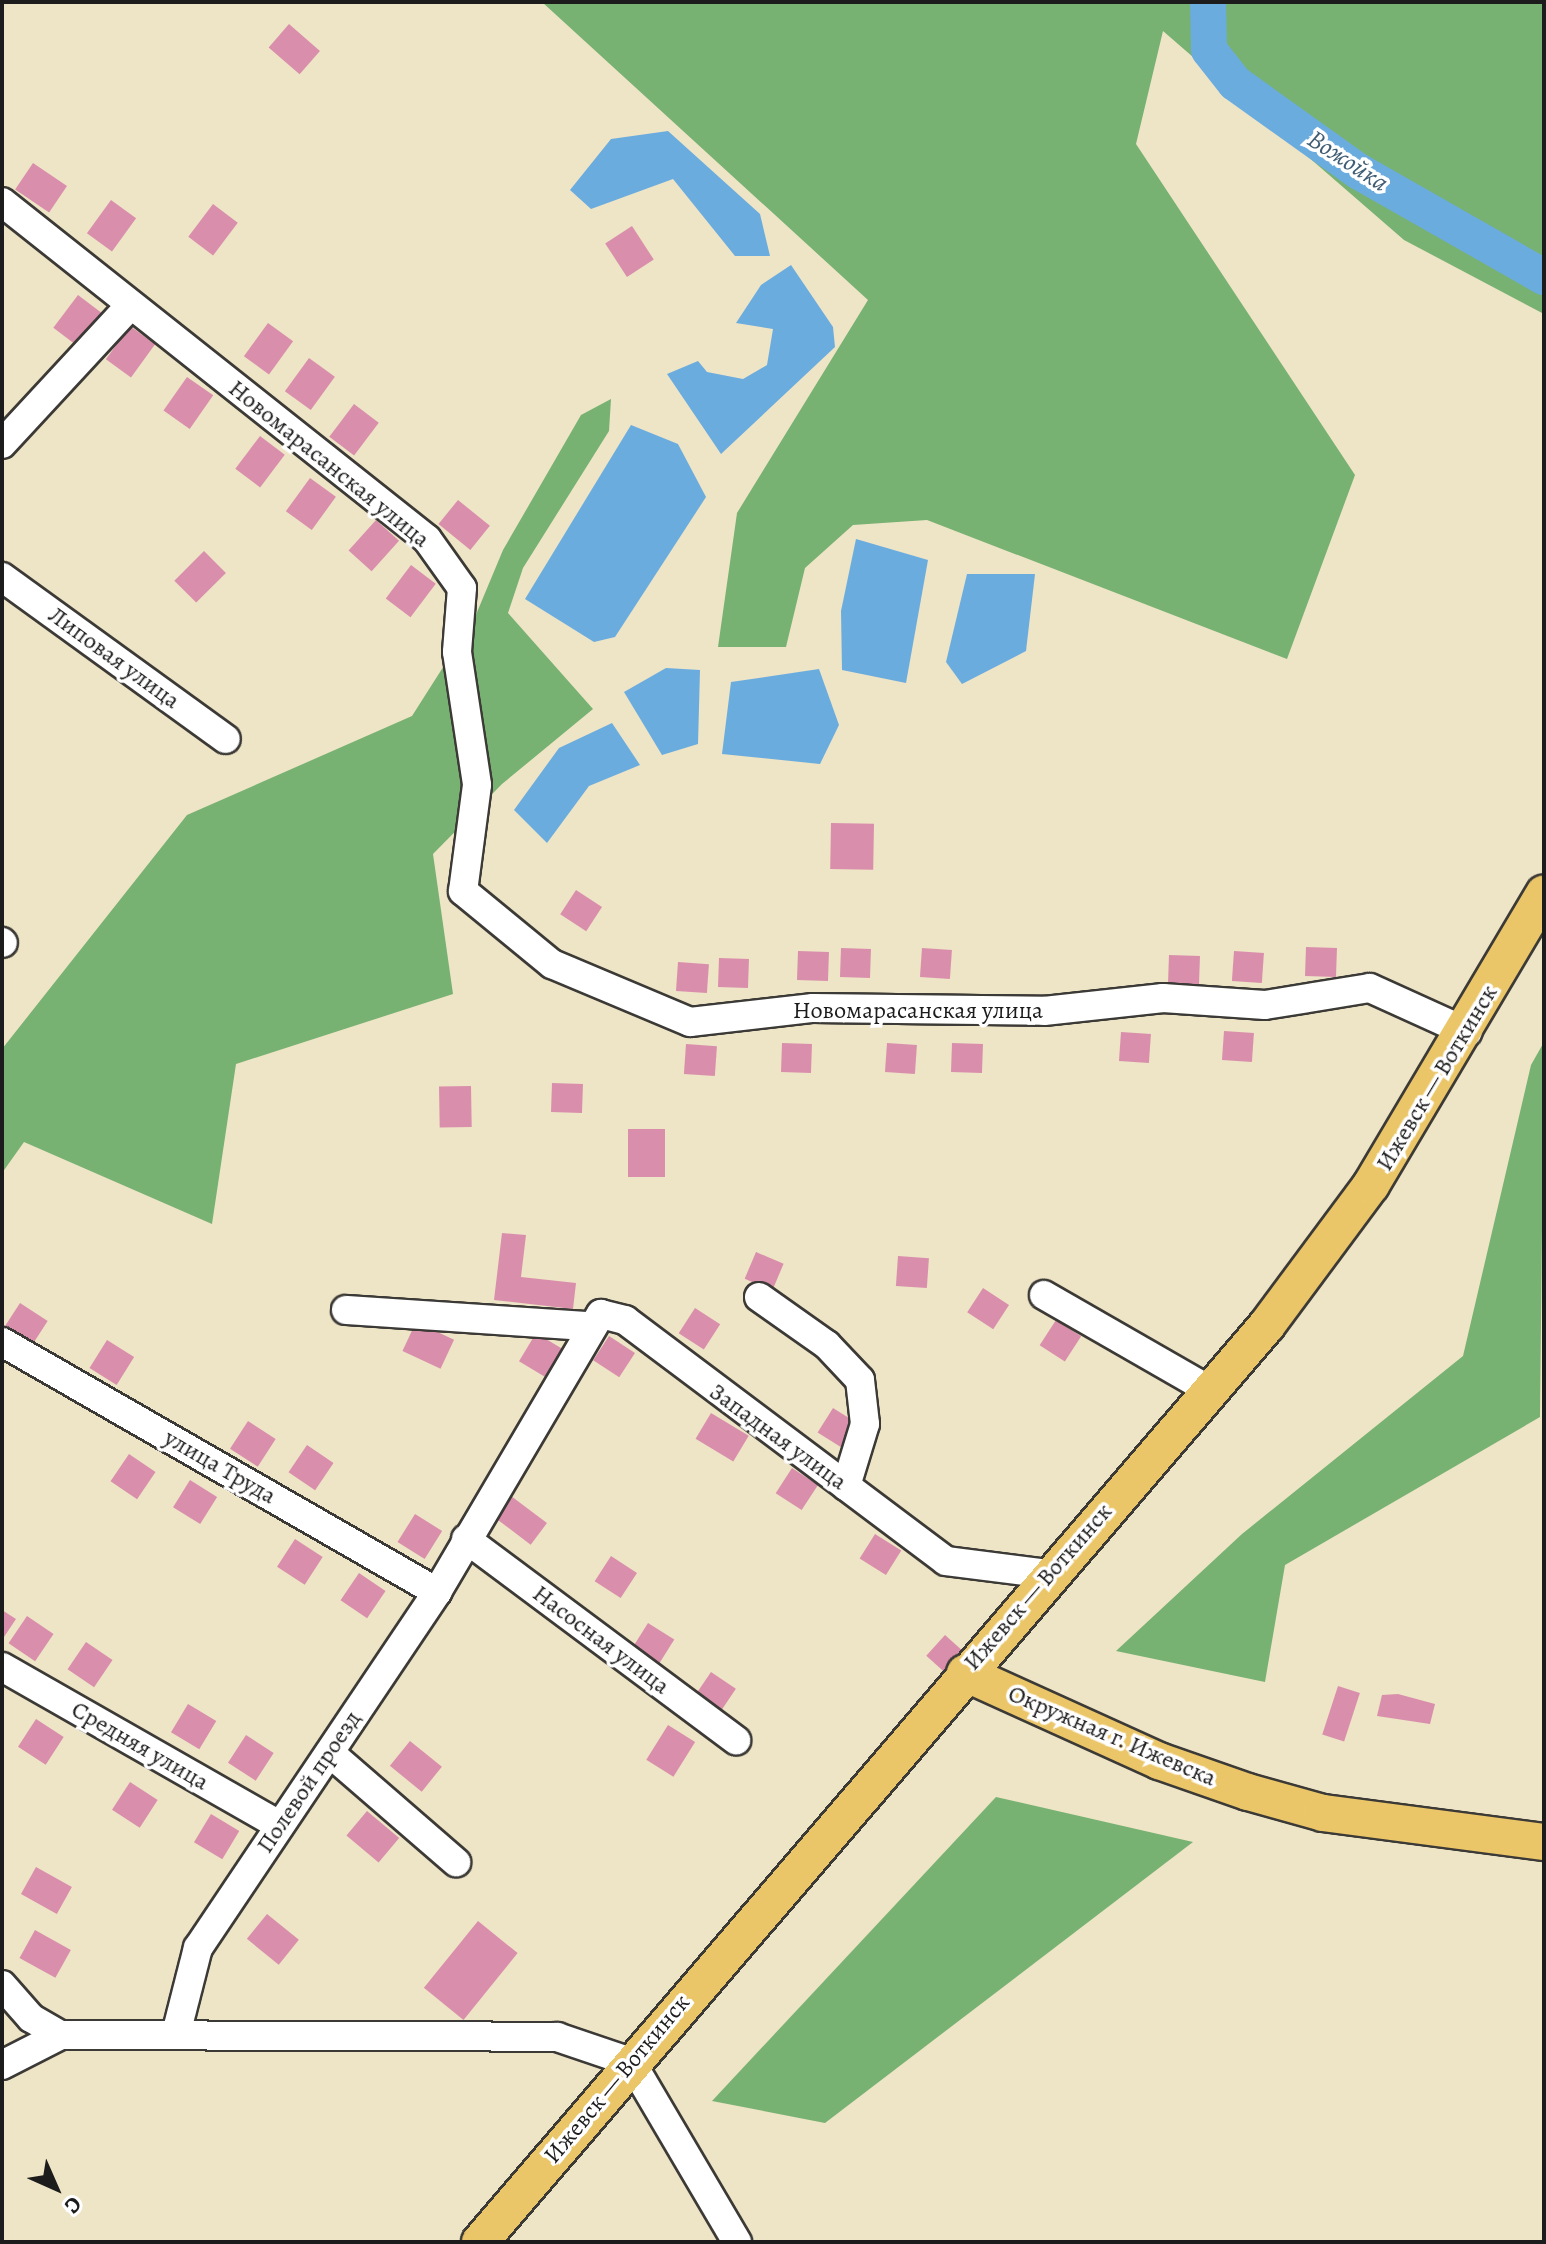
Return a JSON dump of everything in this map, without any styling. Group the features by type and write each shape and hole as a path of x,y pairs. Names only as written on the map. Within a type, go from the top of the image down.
{"main road":[{"name":"Ижевск — Воткинск","path":"480,2242 1209,1390 1371,1185 1467,1032 1544,894"},
{"name":"Окружная г. Ижевска","path":"965,1673 1159,1761 1248,1792 1370,1821 1544,1842"}],"street":[{"name":"Новомарасанская улица","path":"2,202 129,307 190,347 427,539 462,588 457,652 477,785 463,891 552,964 690,1022 813,1008 1044,1011 1163,998 1265,1005 1370,988 1404,1000 1467,1032"},
{"path":"2,444 129,307"},
{"name":"Липовая улица","path":"2,577 226,739"},
{"path":"1044,1295 1209,1390"},
{"path":"759,1297 827,1345 860,1380 865,1424 846,1486"},
{"path":"346,1310 600,1319"},
{"name":"Западная улица","path":"600,1319 846,1486 946,1561 1049,1574"},
{"name":"Полевой проезд","path":"176,2034 198,1948 277,1824 330,1753 437,1592 600,1319"},
{"name":"улица Труда","path":"2,1342 437,1592"},
{"name":"Насосная улица","path":"466,1539 736,1740"},
{"name":"Средняя улица","path":"2,1667 277,1824"},
{"path":"330,1753 456,1862"},
{"path":"2,1985 31,2018 61,2035"},
{"path":"2,2065 61,2035 557,2037 631,2062 737,2242"}],"green space":[{"path":"542,2 1544,2 1544,314 1404,240 1163,31 1136,144 1355,475 1287,659 927,520 853,525 805,568 786,647 718,647 737,513 868,300"},
{"path":"611,399 609,431 523,568 508,613 593,709 502,784 433,854 453,994 236,1064 212,1224 24,1142 2,1173 2,1049 187,815 412,716 475,617 503,550 581,415"},
{"path":"1544,1042 1540,1417 1285,1565 1265,1682 1116,1651 1242,1534 1463,1356 1531,1065"},
{"path":"996,1797 1193,1842 825,2123 712,2101"}],"water":[{"path":"668,131 760,214 770,256 735,256 673,179 591,209 570,190 611,139"},
{"path":"791,265 833,327 835,347 721,454 667,374 698,361 707,372 743,379 767,365 773,329 736,323 761,285"},
{"path":"631,425 678,444 706,497 615,637 594,642 525,599"},
{"path":"856,539 928,560 906,683 842,670 841,611"},
{"path":"967,574 1035,574 1026,651 962,684 946,662"},
{"path":"666,668 700,670 698,744 662,755 624,692"},
{"path":"819,669 839,725 820,764 722,754 731,682"},
{"path":"612,723 640,765 589,786 547,843 514,810 559,748"}],"building":[{"path":"289,24 320,51 300,74 269,47"},
{"path":"33,163 67,186 49,212 15,190"},
{"path":"111,200 136,218 112,251 87,233"},
{"path":"213,204 238,223 213,255 188,237"},
{"path":"632,226 654,260 627,277 605,243"},
{"path":"78,295 103,314 78,346 53,328"},
{"path":"268,323 293,341 269,374 244,356"},
{"path":"130,326 155,344 131,377 106,359"},
{"path":"309,358 335,377 311,410 285,391"},
{"path":"187,377 213,395 190,429 163,411"},
{"path":"354,404 379,423 354,455 329,437"},
{"path":"260,436 285,455 260,487 235,469"},
{"path":"310,478 336,497 312,530 286,511"},
{"path":"458,500 490,526 470,550 438,524"},
{"path":"376,520 399,541 372,571 349,550"},
{"path":"204,551 226,573 196,603 174,581"},
{"path":"411,565 436,584 410,617 386,599"},
{"path":"831,823 874,824 873,870 830,869"},
{"path":"576,890 602,907 586,931 560,914"},
{"path":"1306,947 1337,948 1336,977 1305,976"},
{"path":"841,948 871,949 870,978 840,977"},
{"path":"922,948 952,950 950,979 920,977"},
{"path":"798,951 829,952 828,981 797,980"},
{"path":"1234,951 1264,953 1262,983 1232,981"},
{"path":"1169,955 1200,956 1199,985 1168,984"},
{"path":"719,958 749,959 748,988 718,987"},
{"path":"678,962 709,964 707,993 676,991"},
{"path":"1224,1031 1254,1033 1252,1062 1222,1060"},
{"path":"1121,1032 1151,1034 1149,1063 1119,1061"},
{"path":"782,1043 812,1044 811,1073 781,1072"},
{"path":"887,1043 917,1045 915,1074 885,1072"},
{"path":"952,1043 983,1044 982,1073 951,1072"},
{"path":"686,1044 717,1046 715,1076 684,1074"},
{"path":"552,1083 583,1084 582,1113 551,1112"},
{"path":"471,1086 472,1127 440,1128 439,1087"},
{"path":"628,1129 665,1129 665,1177 628,1177"},
{"path":"502,1233 526,1235 521,1277 576,1283 573,1309 494,1300"},
{"path":"756,1252 784,1264 772,1290 745,1279"},
{"path":"898,1256 929,1258 927,1288 896,1286"},
{"path":"983,1288 1009,1305 993,1329 967,1312"},
{"path":"20,1303 48,1321 30,1349 2,1331"},
{"path":"695,1308 720,1324 704,1349 679,1333"},
{"path":"1056,1320 1081,1336 1065,1361 1040,1345"},
{"path":"416,1322 454,1340 441,1369 402,1351"},
{"path":"536,1333 564,1350 547,1378 519,1361"},
{"path":"609,1336 635,1353 619,1377 593,1360"},
{"path":"107,1340 134,1357 117,1385 90,1368"},
{"path":"833,1408 859,1424 844,1449 818,1433"},
{"path":"711,1413 749,1436 733,1461 696,1439"},
{"path":"248,1421 276,1439 258,1467 230,1449"},
{"path":"307,1445 334,1463 315,1490 289,1472"},
{"path":"129,1454 156,1472 137,1499 111,1481"},
{"path":"792,1468 818,1485 802,1510 776,1493"},
{"path":"190,1480 217,1497 200,1524 173,1507"},
{"path":"507,1493 547,1523 531,1545 491,1515"},
{"path":"415,1514 442,1531 425,1559 398,1542"},
{"path":"875,1534 901,1550 886,1575 860,1559"},
{"path":"295,1539 323,1557 305,1585 277,1567"},
{"path":"611,1556 637,1573 621,1598 595,1581"},
{"path":"359,1573 386,1591 367,1618 341,1600"},
{"path":"2,1610 16,1619 2,1640"},
{"path":"27,1616 54,1634 35,1661 9,1643"},
{"path":"648,1623 674,1639 659,1664 633,1648"},
{"path":"945,1635 963,1651 944,1672 926,1656"},
{"path":"86,1642 113,1660 94,1687 68,1669"},
{"path":"711,1672 736,1689 719,1714 694,1697"},
{"path":"1338,1686 1360,1693 1344,1742 1322,1735"},
{"path":"1398,1694 1435,1704 1430,1724 1377,1716 1382,1695"},
{"path":"188,1704 216,1721 199,1749 171,1732"},
{"path":"36,1719 64,1737 46,1765 18,1747"},
{"path":"668,1725 695,1742 673,1777 646,1760"},
{"path":"246,1735 274,1753 256,1781 228,1763"},
{"path":"410,1741 442,1767 422,1792 390,1766"},
{"path":"130,1782 158,1800 140,1828 112,1810"},
{"path":"367,1811 399,1838 379,1863 346,1836"},
{"path":"211,1814 239,1831 222,1859 194,1842"},
{"path":"36,1867 72,1887 57,1914 21,1894"},
{"path":"267,1914 299,1940 279,1965 247,1939"},
{"path":"478,1921 518,1953 464,2020 424,1988"},
{"path":"35,1930 71,1950 55,1978 19,1958"}],"waterway":[{"name":"Вожойка","path":"1208,2 1209,50 1235,83 1358,171 1544,277"}]}
